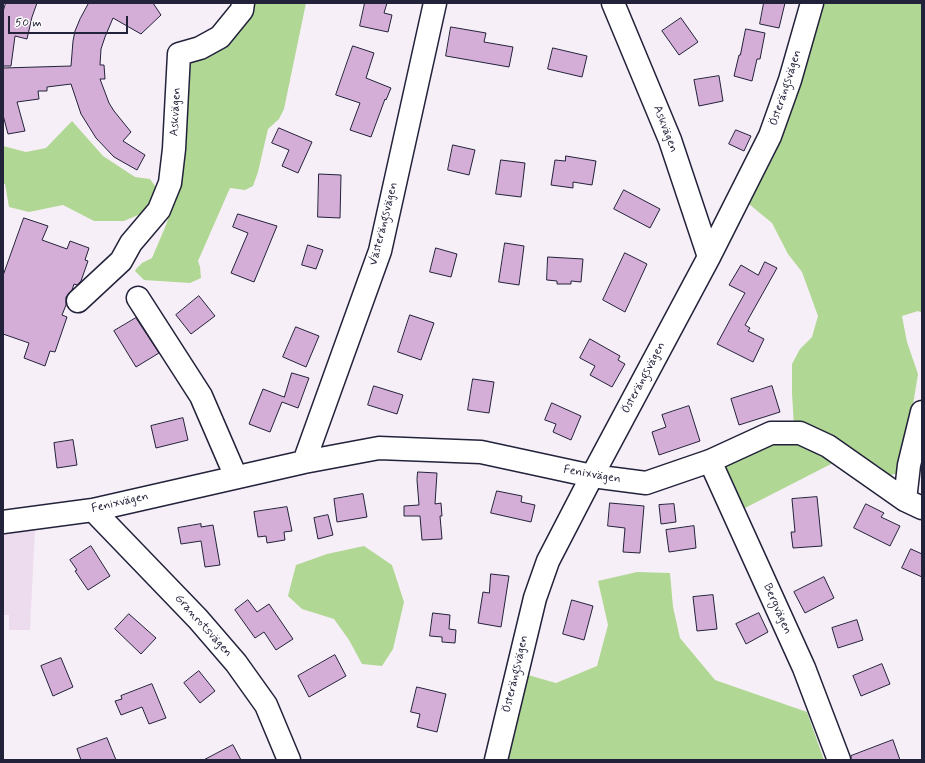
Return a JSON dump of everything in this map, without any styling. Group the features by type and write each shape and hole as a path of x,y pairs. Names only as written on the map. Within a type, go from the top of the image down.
{"street":[{"name":"Askvägen","path":"78,301 121,261 131,243 159,210 170,183 174,149 179,54 200,48 220,37 242,10 244,3"},
{"name":"Västerängsvägen","path":"304,462 380,251 435,3"},
{"name":"Askvägen","path":"613,3 670,140 709,257"},
{"name":"Österängsvägen","path":"496,760 535,598 548,561 709,257 770,136 790,80 812,3"},
{"path":"138,298 201,396 236,477"},
{"path":"914,504 909,465 922,412"},
{"name":"Fenixvägen","path":"3,522 93,510 304,462 379,448 481,452 592,476 646,483 710,461 771,433 800,433 828,446 914,504"},
{"name":"Bergvägen","path":"710,461 804,668 839,760"},
{"name":"Granrotsvägen","path":"93,510 198,619 236,663 266,705 289,760"}],"shaded area":[{"path":"35,529 30,630 9,630 9,615 3,615 3,533"}],"green space":[{"path":"253,3 306,3 284,109 279,119 268,129 258,172 253,186 245,190 230,188 198,261 201,278 190,283 144,280 135,271 142,263 152,258 166,225 182,179 189,62"},
{"path":"821,3 922,3 922,313 918,311 902,316 907,342 918,374 904,460 898,473 887,476 880,467 813,430 794,426 792,364 800,349 812,337 818,316 802,272 788,254 772,223 749,204 780,131"},
{"path":"72,121 103,156 135,177 150,179 158,190 145,212 124,221 94,221 63,205 29,212 9,207 5,184 3,183 3,146 26,152 46,148"},
{"path":"775,440 809,446 835,462 741,510 725,468 728,460"},
{"path":"364,546 392,565 404,602 393,649 382,666 362,664 349,640 334,619 302,609 288,596 296,565 327,554"},
{"path":"637,572 670,573 673,607 680,638 715,680 807,712 824,760 506,760 528,675 556,683 597,666 608,625 598,581"}],"building":[{"path":"6,3 37,3 27,39 15,36 11,66 3,66 3,12"},
{"path":"89,3 153,3 161,15 141,34 113,18 101,49 100,65 104,65 105,79 100,79 109,103 131,132 123,141 145,155 137,170 114,157 96,138 81,114 71,84 47,87 47,91 38,91 39,99 17,102 25,131 8,134 3,115 3,68 71,66 75,31"},
{"path":"365,3 387,3 384,13 392,15 388,32 360,26"},
{"path":"764,3 785,3 779,28 760,24"},
{"path":"681,18 698,42 679,55 662,31"},
{"path":"451,27 486,33 484,42 513,47 509,67 446,56"},
{"path":"746,29 765,33 760,59 757,59 752,81 734,76"},
{"path":"353,46 374,53 366,78 391,88 386,100 385,99 371,137 350,130 360,103 336,95"},
{"path":"553,48 587,56 582,77 548,69"},
{"path":"719,76 723,101 699,106 694,80"},
{"path":"279,128 312,142 298,173 282,166 289,150 272,143"},
{"path":"736,130 751,136 744,151 729,144"},
{"path":"453,145 475,150 469,175 448,170"},
{"path":"566,156 596,161 592,185 573,182 573,188 551,185 555,160 565,161"},
{"path":"501,160 525,163 521,197 496,194"},
{"path":"319,174 341,175 340,218 318,217"},
{"path":"624,190 660,209 650,228 614,209"},
{"path":"238,214 277,226 254,282 231,273 248,233 233,227"},
{"path":"24,218 48,226 42,240 67,249 70,241 89,248 85,260 88,261 81,281 77,285 74,284 72,290 66,297 66,305 62,315 67,317 55,352 50,351 45,366 24,358 29,343 3,334 3,276"},
{"path":"505,243 524,246 519,285 499,282"},
{"path":"308,245 323,250 316,269 302,265"},
{"path":"436,248 457,254 451,277 430,272"},
{"path":"625,253 647,264 625,312 603,300"},
{"path":"548,257 583,259 581,282 571,281 571,284 557,284 557,281 547,280"},
{"path":"765,262 777,268 745,325 750,328 748,331 764,339 753,362 717,344 745,293 729,285 741,265 758,275"},
{"path":"199,296 215,316 191,334 176,315"},
{"path":"410,315 434,323 421,360 398,352"},
{"path":"136,318 159,353 136,367 114,331"},
{"path":"296,327 319,336 306,367 283,357"},
{"path":"590,339 620,356 618,360 625,364 612,387 590,375 595,366 580,358"},
{"path":"292,373 309,378 298,408 282,402 270,432 249,424 263,389 284,397"},
{"path":"473,379 494,382 489,413 468,410"},
{"path":"374,386 403,395 397,414 368,405"},
{"path":"772,386 780,412 739,425 731,399"},
{"path":"552,403 581,416 571,440 553,432 556,424 545,420"},
{"path":"689,406 700,441 659,455 652,432 666,427 662,415"},
{"path":"183,418 188,440 156,448 151,426"},
{"path":"73,440 77,465 57,468 54,443"},
{"path":"418,472 437,473 435,504 441,503 442,516 440,516 442,539 422,540 420,516 404,516 404,506 419,505 417,480"},
{"path":"497,491 522,496 521,502 535,505 531,522 491,513"},
{"path":"363,494 367,517 337,522 334,499"},
{"path":"817,497 822,546 793,548 791,532 795,532 792,499"},
{"path":"610,503 644,506 640,553 623,552 625,528 608,526"},
{"path":"674,504 676,522 661,524 659,505"},
{"path":"866,504 884,513 881,517 900,526 890,546 854,528"},
{"path":"287,507 292,531 284,532 285,540 267,543 266,536 258,537 254,512"},
{"path":"328,515 333,535 318,539 314,518"},
{"path":"201,524 201,527 213,525 220,565 205,567 201,541 181,544 178,528"},
{"path":"694,526 696,548 669,552 666,530"},
{"path":"91,546 110,576 88,590 75,571 77,570 70,560"},
{"path":"911,549 922,554 922,577 902,568"},
{"path":"491,574 509,576 501,627 478,623 483,592 489,593"},
{"path":"824,577 834,598 805,613 794,592"},
{"path":"713,595 717,629 697,631 693,597"},
{"path":"248,600 257,612 269,604 293,639 276,650 264,632 255,638 235,610"},
{"path":"572,600 593,606 584,640 563,634"},
{"path":"433,613 450,615 449,629 456,630 455,643 442,642 442,637 430,636"},
{"path":"759,613 768,632 746,644 736,624"},
{"path":"129,614 156,638 141,654 115,629"},
{"path":"857,620 863,640 838,648 832,628"},
{"path":"335,655 346,676 309,697 298,676"},
{"path":"61,658 73,687 53,696 41,666"},
{"path":"882,664 890,684 861,696 853,676"},
{"path":"199,671 215,691 200,703 184,683"},
{"path":"152,684 166,718 149,724 142,707 121,715 115,701 122,699 121,696"},
{"path":"417,687 446,694 437,732 417,727 420,714 411,712"},
{"path":"107,738 116,760 81,760 77,749"},
{"path":"893,740 900,760 851,760 851,756"},
{"path":"233,745 241,760 204,760"}]}
